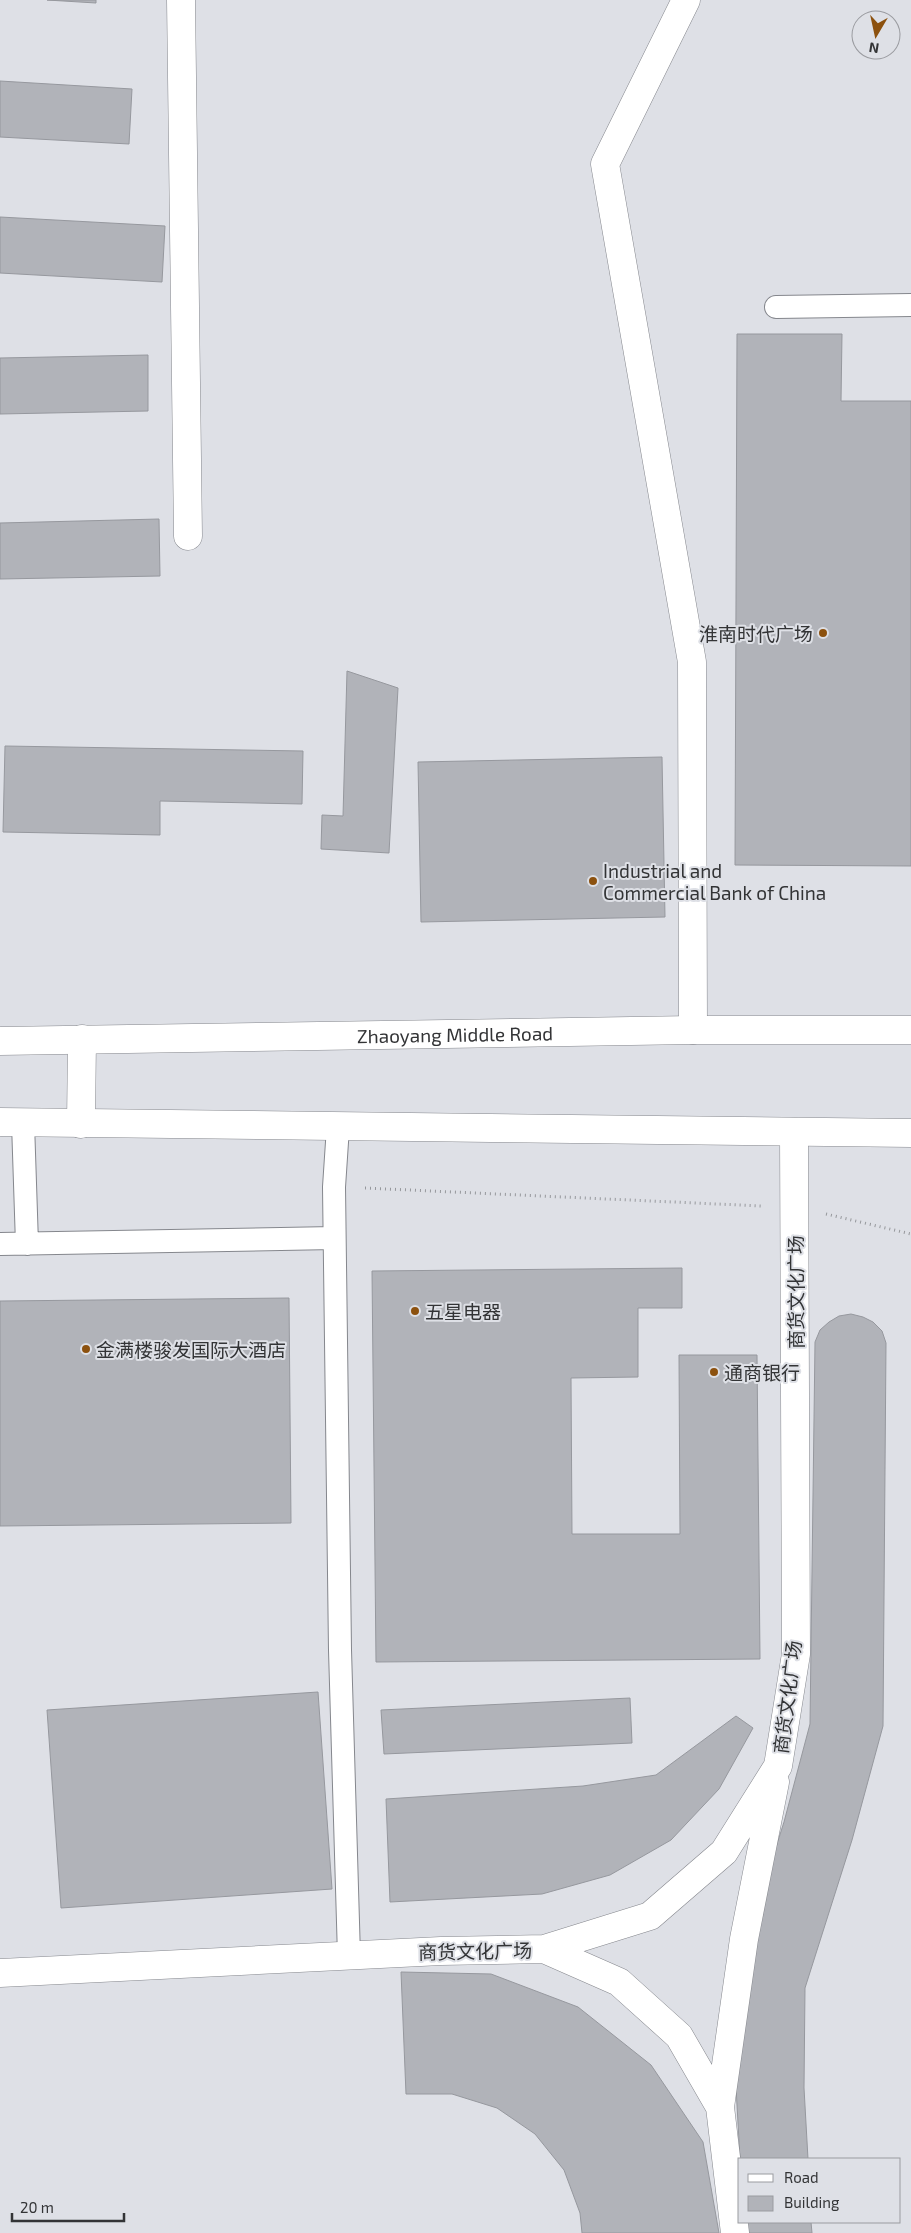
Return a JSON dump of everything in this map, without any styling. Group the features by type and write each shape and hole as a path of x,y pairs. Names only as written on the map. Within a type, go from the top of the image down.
{"street":[{"path":"181,0 188,536"},
{"path":"686,0 605,164 692,662 693,1030"},
{"name":"Zhaoyang Middle Road","path":"0,1041 693,1030 911,1030"},
{"path":"81,1124 82,1039"},
{"path":"12,1123 911,1133"},
{"name":"商货文化广场","path":"0,1973 349,1956 544,1949 650,1916 724,1852 778,1766 796,1654 794,1132"},
{"path":"735,2233 720,2107 744,1940 778,1766"},
{"path":"544,1949 619,1982 679,2036 720,2107"}],"lane":[{"path":"776,307 911,305"},
{"path":"12,1123 27,1244"},
{"path":"338,1126 334,1187 334,1238 340,1650 349,1956"},
{"path":"0,1244 334,1238"}],"path":[{"path":"334,1187 795,1207 911,1234"}],"building":[{"path":"47,0 96,0 96,3"},
{"path":"0,81 132,89 129,144 0,137"},
{"path":"0,217 165,226 162,282 0,273"},
{"name":"淮南时代广场","path":"737,334 842,334 841,401 911,401 911,866 735,865"},
{"path":"148,355 148,411 0,414 0,358"},
{"path":"159,519 160,576 0,579 0,523"},
{"path":"347,671 398,688 389,853 321,849 322,815 343,816"},
{"path":"5,746 303,751 302,804 160,801 160,835 3,832"},
{"path":"662,757 665,917 421,922 418,762"},
{"path":"682,1268 682,1308 638,1308 638,1377 571,1378 572,1534 680,1534 679,1355 757,1355 760,1659 376,1662 372,1271"},
{"path":"289,1298 291,1523 0,1526 0,1301"},
{"path":"851,1314 873,1322 882,1331 886,1343 883,1726 852,1840 805,1988 804,2088 808,2158 740,2158 736,2087 738,1967 784,1822 810,1724 815,1342 820,1330 839,1316"},
{"path":"318,1692 332,1889 61,1908 47,1710"},
{"path":"630,1698 632,1743 384,1754 381,1710"},
{"path":"736,1716 753,1728 719,1789 671,1840 610,1875 542,1894 390,1902 386,1799 583,1786 656,1775"},
{"path":"401,1972 491,1974 578,2007 651,2065 703,2142 719,2233 582,2233 580,2213 564,2170 535,2134 497,2108 452,2094 406,2094"},
{"path":"744,2223 811,2223 812,2233 744,2233"}],"place":[{"name":"淮南时代广场","path":"823,633"},
{"name":"Industrial and Commercial Bank of China","path":"593,881"},
{"name":"五星电器","path":"415,1311"},
{"name":"金满楼骏发国际大酒店","path":"86,1349"},
{"name":"通商银行","path":"714,1372"}]}
